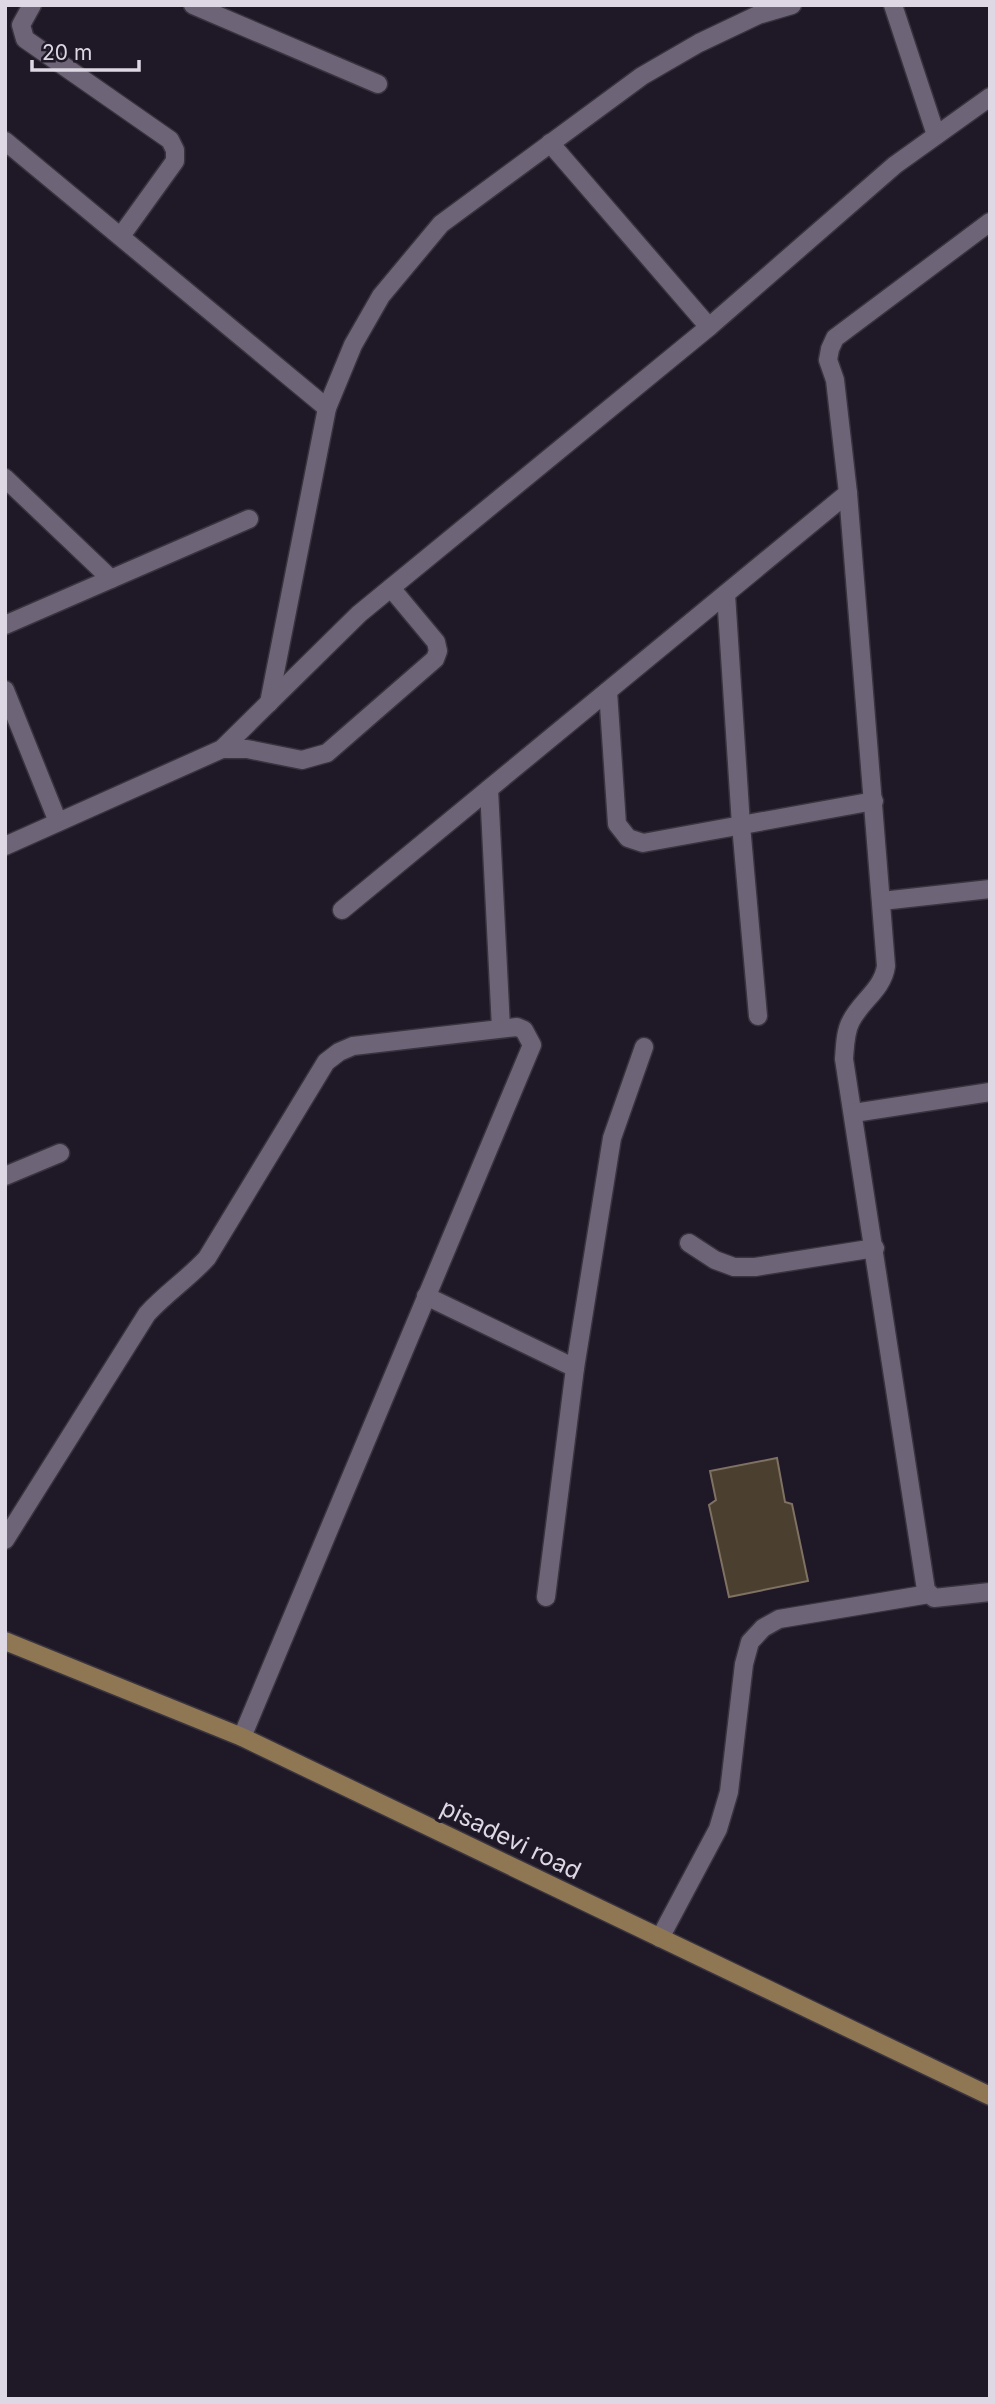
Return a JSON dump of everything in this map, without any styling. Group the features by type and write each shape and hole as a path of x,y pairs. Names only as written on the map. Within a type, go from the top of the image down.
{"street":[{"path":"32,5 20,25 25,39 170,140 175,150 175,161 121,236"},
{"path":"193,5 378,84"},
{"path":"269,703 327,408 353,345 381,296 441,224 642,76 756,10 792,5"},
{"path":"893,5 936,135"},
{"path":"5,846 222,749 359,614 709,327 895,165 990,97"},
{"path":"5,141 327,408"},
{"path":"550,143 709,327"},
{"path":"990,222 835,338 828,360 835,380 848,493 882,901 885,974 851,1020 844,1059 926,1590 934,1598 990,1592"},
{"path":"5,478 111,579"},
{"path":"342,910 848,493"},
{"path":"5,625 249,519"},
{"path":"222,749 247,749 302,760 327,753 435,659 438,651 436,642 391,588"},
{"path":"726,594 741,825 758,1016"},
{"path":"5,690 58,822"},
{"path":"608,691 617,824 628,838 643,843 874,802"},
{"path":"489,789 501,1028"},
{"path":"882,901 990,889"},
{"path":"5,1540 147,1314 161,1298 196,1271 207,1258 326,1062 339,1052 354,1046 501,1028 517,1027 524,1030 532,1045 242,1737"},
{"path":"545,1597 575,1368 612,1138 643,1047"},
{"path":"854,1114 990,1092"},
{"path":"5,1175 60,1153"},
{"path":"689,1243 715,1260 734,1267 755,1267 875,1248"},
{"path":"426,1296 575,1368"},
{"path":"660,1938 718,1829 729,1793 744,1664 750,1642 763,1628 779,1619 929,1594"},
{"name":"pisadevi road","path":"5,1641 242,1737 990,2096"}],"building":[{"path":"777,1458 785,1502 792,1504 808,1581 729,1597 709,1505 716,1500 710,1471"}]}
